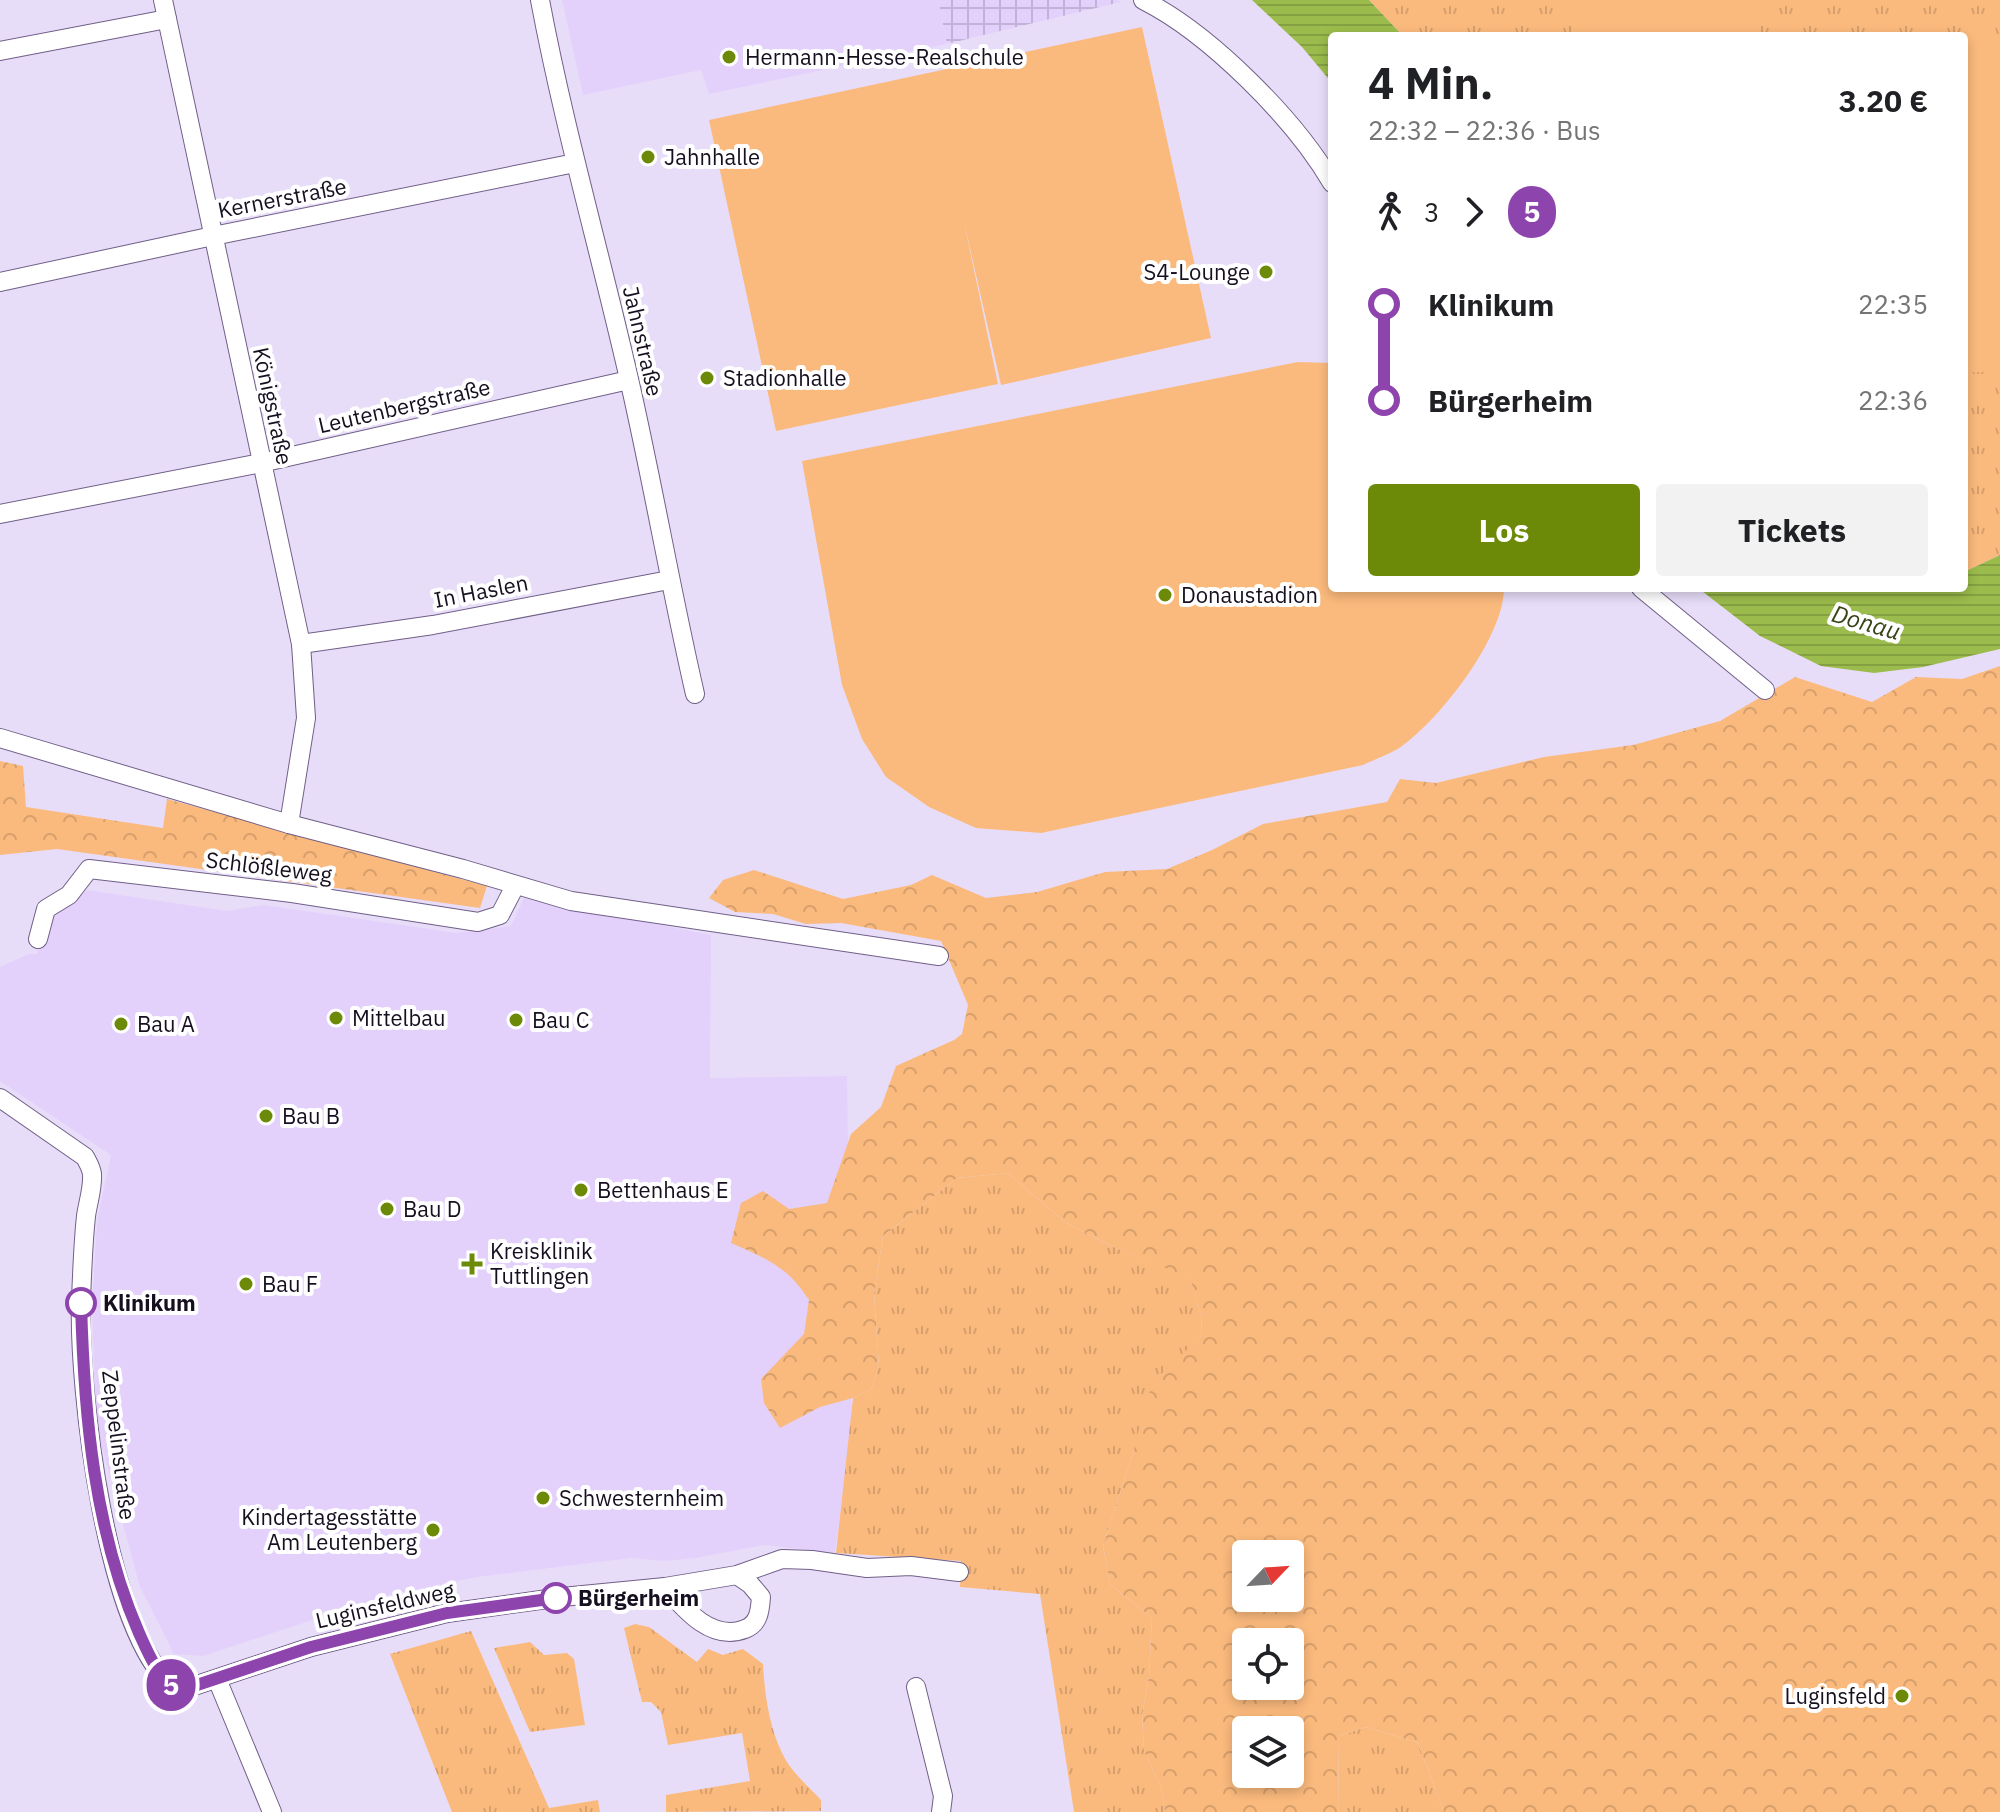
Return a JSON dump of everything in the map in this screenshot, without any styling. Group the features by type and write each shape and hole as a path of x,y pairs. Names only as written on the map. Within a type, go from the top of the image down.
{"street":[{"name":"Königstraße","path":"163,0 301,644 306,718 289,824"},
{"name":"Jahnstraße","path":"540,0 575,163 629,380 695,694"},
{"path":"1143,0 1201,39 1246,76 1313,154 1328,177"},
{"path":"0,51 167,19"},
{"name":"Kernerstraße","path":"0,282 575,163"},
{"name":"Leutenbergstraße","path":"0,514 261,463 629,380"},
{"name":"In Haslen","path":"301,644 433,625 669,580"},
{"path":"1646,592 1765,690"},
{"name":"Schlößleweg","path":"0,738 289,824 463,869 571,901 939,956"},
{"name":"Schlößleweg","path":"38,939 46,909 69,895 89,869 292,893 478,922 500,915 515,886"},
{"name":"Zeppelinstraße","path":"0,1098 75,1149 85,1157 91,1168 81,1303 88,1417 102,1517 123,1595 155,1669 175,1688 217,1679"},
{"name":"Luginsfeldweg","path":"217,1679 311,1647 447,1613 665,1587 737,1575 782,1559 867,1568 911,1566 959,1572"},
{"path":"665,1587 685,1610 724,1634 753,1625 760,1613 761,1597 737,1575"},
{"path":"217,1679 272,1812"},
{"path":"916,1687 943,1796 941,1812"}],"shaded area":[{"name":"Hermann-Hesse-Realschule","path":"562,0 938,0 947,44 709,94 701,70 583,95"},
{"path":"938,0 1117,0 1121,2 947,44"},
{"name":"Kreisklinik Tuttlingen","path":"87,890 227,911 264,905 457,933 511,926 524,898 711,935 710,1078 847,1076 852,1421 835,1553 764,1545 696,1558 664,1561 631,1558 477,1577 389,1595 203,1656 174,1654 140,1587 96,1425 92,1307 97,1221 111,1155 0,1081 0,967 29,954 37,954 51,915"}],"green space":[{"path":"1369,0 2000,0 2000,555 1968,570 1968,32 1399,32"},
{"path":"1569,0 1756,0 1759,32 1572,32"},
{"path":"1142,27 1211,338 1001,385 964,222 998,384 776,431 709,120"},
{"path":"2000,34 2000,371 1968,373 1968,36"},
{"name":"Donaustadion","path":"1298,362 1328,363 1328,592 1503,592 1501,608 1482,652 1451,697 1402,746 1363,765 1041,833 976,828 929,807 886,777 862,739 842,685 802,461"},
{"path":"2000,666 2000,1812 1444,1812 1418,1743 1366,1727 1339,1736 1338,1812 1165,1812 1161,1787 1144,1751 1142,1716 1149,1676 1152,1618 1110,1584 1103,1546 1134,1450 1145,1402 1155,1380 1201,1336 1202,1318 1190,1278 1111,1246 1065,1222 1008,1173 957,1178 883,1236 874,1294 879,1366 871,1389 853,1398 820,1407 780,1428 764,1403 761,1379 804,1334 809,1300 784,1271 731,1243 741,1203 763,1191 789,1209 827,1203 851,1134 881,1107 896,1066 962,1034 968,1005 941,941 841,923 806,924 773,914 735,912 709,898 723,880 754,870 843,899 911,885 932,875 986,898 1037,892 1105,872 1167,869 1263,824 1387,802 1400,779 1436,783 1544,757 1633,745 1720,721 1795,677 1872,702 1916,677 1962,679"},
{"path":"0,761 23,766 26,807 163,828 167,799 487,886 480,908 57,849 0,855"},
{"path":"1008,1173 1065,1222 1111,1246 1190,1277 1202,1318 1201,1336 1184,1355 1134,1450 1103,1546 1110,1584 1152,1618 1149,1676 1142,1716 1144,1751 1161,1787 1165,1812 1074,1812 1040,1594 960,1587 961,1561 836,1553 853,1398 871,1389 879,1366 874,1294 883,1236 957,1178"},
{"path":"635,1624 649,1627 697,1662 708,1649 723,1655 743,1649 763,1664 767,1702 776,1739 791,1767 821,1800 821,1811 666,1812 666,1795 750,1781 742,1733 668,1745 661,1712 651,1702 642,1702 624,1628"},
{"path":"471,1631 549,1808 598,1800 600,1812 452,1812 390,1654"},
{"path":"530,1642 544,1655 567,1653 574,1659 585,1725 530,1732 494,1648"},
{"path":"1366,1727 1418,1743 1444,1812 1338,1812 1339,1736"}],"water":[{"path":"1252,0 1369,0 1399,32 1328,32 1328,78 1302,47"},
{"name":"Donau","path":"2000,555 2000,649 1923,667 1874,673 1821,666 1760,636 1703,592 1968,592 1968,570"}],"bus line":[{"name":"5","path":"81,1303 88,1417 102,1517 123,1595 155,1669 175,1688 191,1687 311,1647 447,1613 556,1598"}],"place":[{"name":"Hermann-Hesse-Realschule","path":"729,57"},
{"name":"Jahnhalle","path":"648,157"},
{"name":"S4-Lounge","path":"1266,272"},
{"name":"Stadionhalle","path":"707,378"},
{"name":"Donaustadion","path":"1165,595"},
{"name":"Mittelbau","path":"336,1018"},
{"name":"Bau C","path":"516,1020"},
{"name":"Bau A","path":"121,1024"},
{"name":"Bau B","path":"266,1116"},
{"name":"Bettenhaus E","path":"581,1190"},
{"name":"Bau D","path":"387,1209"},
{"name":"Kreisklinik Tuttlingen","path":"472,1264"},
{"name":"Bau F","path":"246,1284"},
{"name":"Klinikum","path":"81,1303"},
{"name":"Schwesternheim","path":"543,1498"},
{"name":"Kindertagesstätte Am Leutenberg","path":"433,1530"},
{"name":"Bürgerheim","path":"556,1598"},
{"name":"Luginsfeld","path":"1902,1696"}]}
